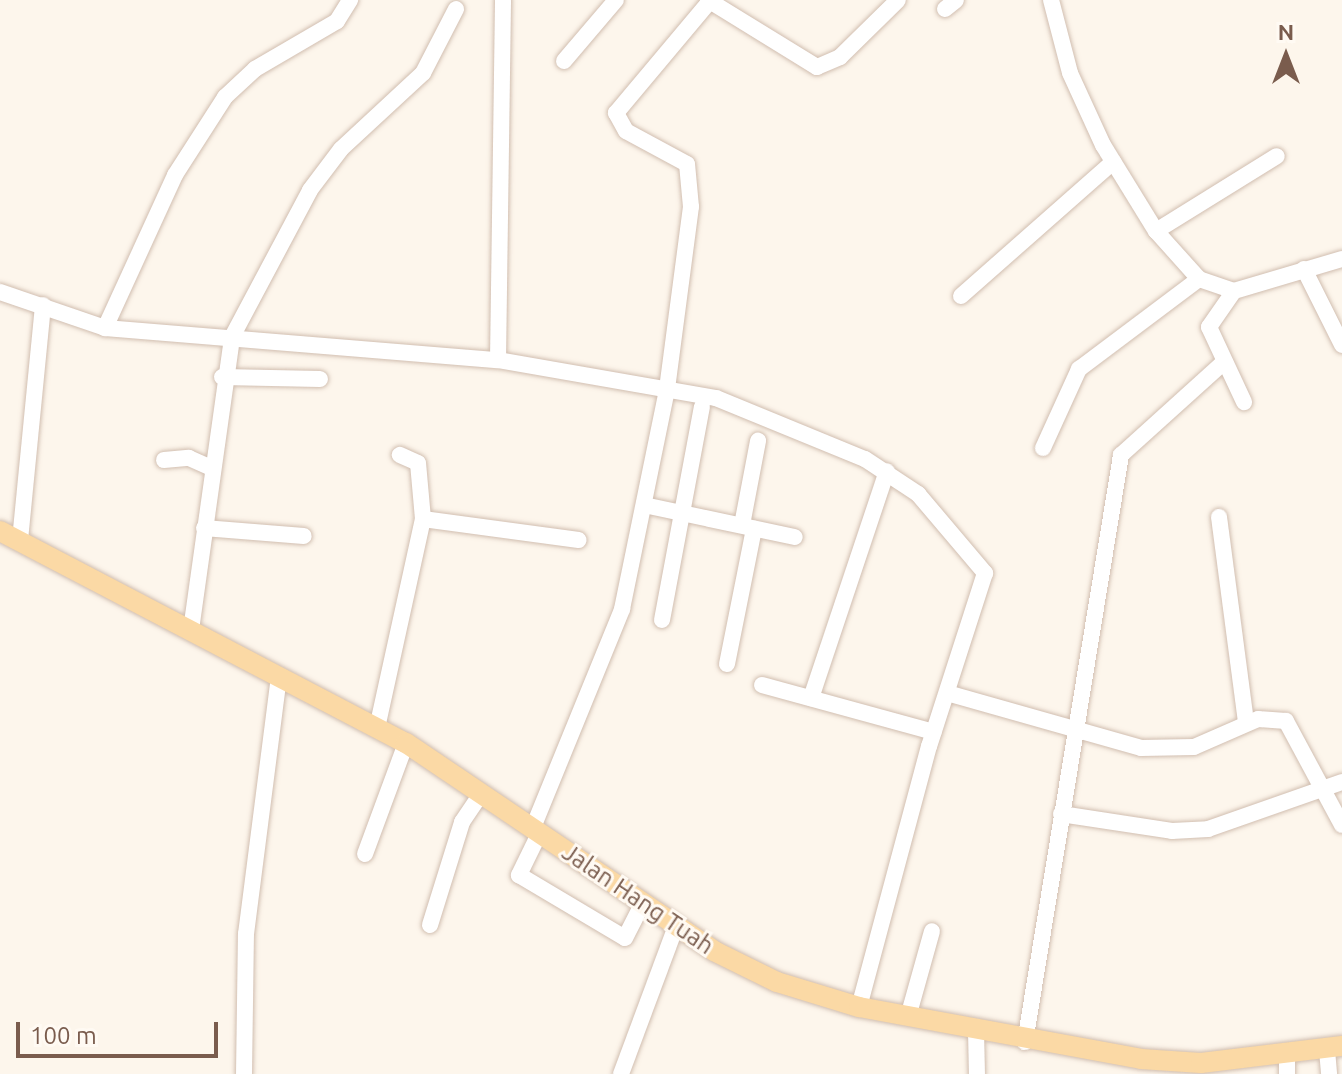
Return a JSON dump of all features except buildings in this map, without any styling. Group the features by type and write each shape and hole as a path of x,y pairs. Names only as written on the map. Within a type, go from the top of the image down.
{"main road":[{"name":"Jalan Hang Tuah","path":"0,531 406,743 676,926 777,982 859,1007 1025,1042 1201,1069 1287,1066 1335,1048"}],"street":[{"path":"105,328 175,175 225,97 255,69 337,21 350,0"},
{"path":"498,360 503,0"},
{"path":"564,61 616,0"},
{"path":"643,903 625,938 519,875 622,609 667,389 691,176 675,152 626,131 616,113 709,1 817,67 840,57 898,0"},
{"path":"1051,0 1070,73 1113,162 1156,231 1199,279 1234,291 1342,259"},
{"path":"191,630 222,377 232,337 310,190 341,149 423,73 456,9"},
{"path":"1156,231 1277,156"},
{"path":"961,296 1113,162"},
{"path":"1304,269 1342,345"},
{"path":"1043,448 1079,369 1199,279"},
{"path":"1234,291 1209,327 1244,402"},
{"path":"0,292 105,328 498,360 740,405 887,471 932,506 985,573 934,732 859,1007"},
{"path":"20,540 43,305"},
{"path":"1025,1042 1061,814 1080,733 1123,448 1224,362"},
{"path":"222,377 320,379"},
{"path":"662,620 702,407"},
{"path":"727,664 758,441"},
{"path":"377,728 423,519 418,463 400,455"},
{"path":"164,460 189,458 211,468"},
{"path":"811,698 887,471"},
{"path":"644,505 795,537"},
{"path":"1219,517 1246,723"},
{"path":"423,519 579,540"},
{"path":"204,528 304,536"},
{"path":"244,1074 246,934 279,676"},
{"path":"762,685 934,732"},
{"path":"947,693 1080,733 1176,749 1210,743 1246,723 1269,718 1293,725 1320,792 1342,825"},
{"path":"365,854 406,743"},
{"path":"1061,814 1190,831 1320,792 1342,782"},
{"path":"430,925 462,822 480,795"},
{"path":"621,1074 676,926"},
{"path":"908,1017 932,931"},
{"path":"976,1031 977,1074"},
{"path":"1329,1074 1335,1048"}]}
